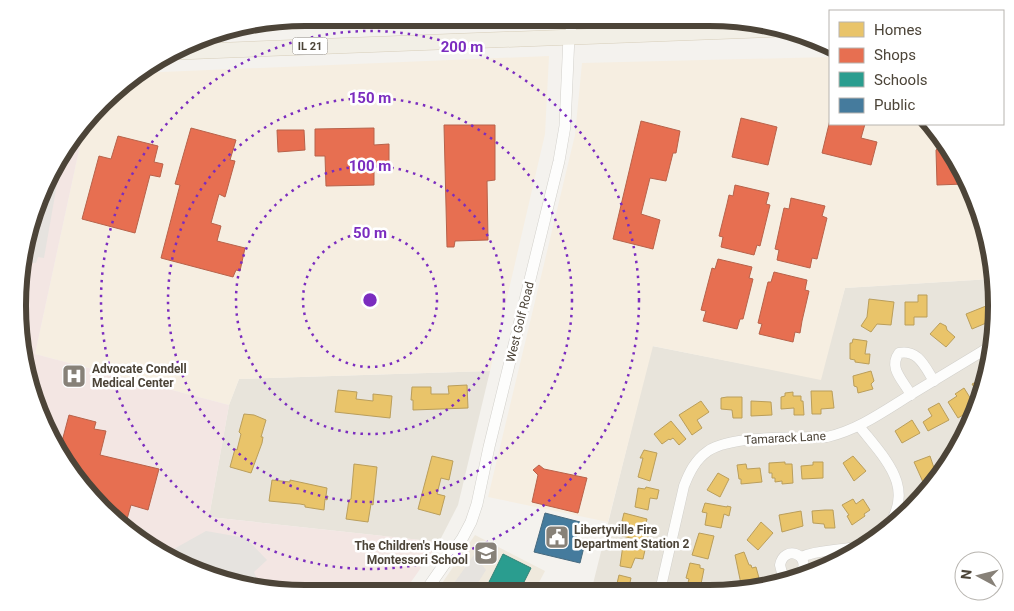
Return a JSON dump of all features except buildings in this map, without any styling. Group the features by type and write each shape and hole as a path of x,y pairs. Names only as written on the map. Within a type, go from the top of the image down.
{"main road":[{"name":"IL 21","path":"191,51 751,30"}],"street":[{"path":"570,36 572,26"},
{"name":"West Golf Road","path":"430,585 462,539 471,522 477,504 489,447 559,161 565,126 570,36"},
{"path":"911,395 894,366 894,359 899,352 907,351 915,354 934,381"},
{"name":"Tamarack Lane","path":"661,585 684,486 690,471 707,452 720,445 736,441 826,437 841,434 859,426 984,351"},
{"path":"859,426 891,466 897,481 898,496 895,513"},
{"path":"801,558 812,552 843,550"},
{"path":"785,574 780,570 780,566 782,558 789,554 793,553 801,558 804,563 803,568"}],"shaded area":[{"path":"306,26 375,26 256,31"},
{"path":"549,56 545,134 490,371 239,379 229,405 35,354 81,139 108,108 151,72"},
{"path":"829,57 829,125 921,125 941,150 959,182 978,233 986,279 845,288 821,380 653,346 608,522 488,497 575,135 582,63"},
{"name":"Advocate Condell Medical Center","path":"81,139 35,354 229,405 209,517 439,542 409,585 306,585 269,582 216,570 182,556 150,538 121,515 96,490 73,461 55,429 41,395 32,360 26,306 32,251 41,216 55,182 73,150"},
{"path":"58,178 44,258 38,257 36,263 30,262 36,233 41,216"},
{"path":"986,279 988,306 985,342 973,395 959,429 941,461 918,490 893,515 864,538 832,556 781,575 745,582 709,585 593,585 652,346 820,379 845,288"},
{"path":"490,371 458,505 439,542 209,517 229,405 239,379"},
{"path":"136,527 139,527 147,531 151,538"},
{"path":"206,531 246,538 267,560 254,572 257,579 256,580 216,570 172,550"},
{"name":"The Children's House Montessori School","path":"475,535 545,571 538,585 441,585"},
{"path":"474,555 486,570 476,585 453,585"}],"place":[{"name":"Advocate Condell Medical Center","path":"74,376"},
{"name":"Libertyville Fire Department Station 2","path":"557,537"},
{"name":"The Children's House Montessori School","path":"486,553"}]}
